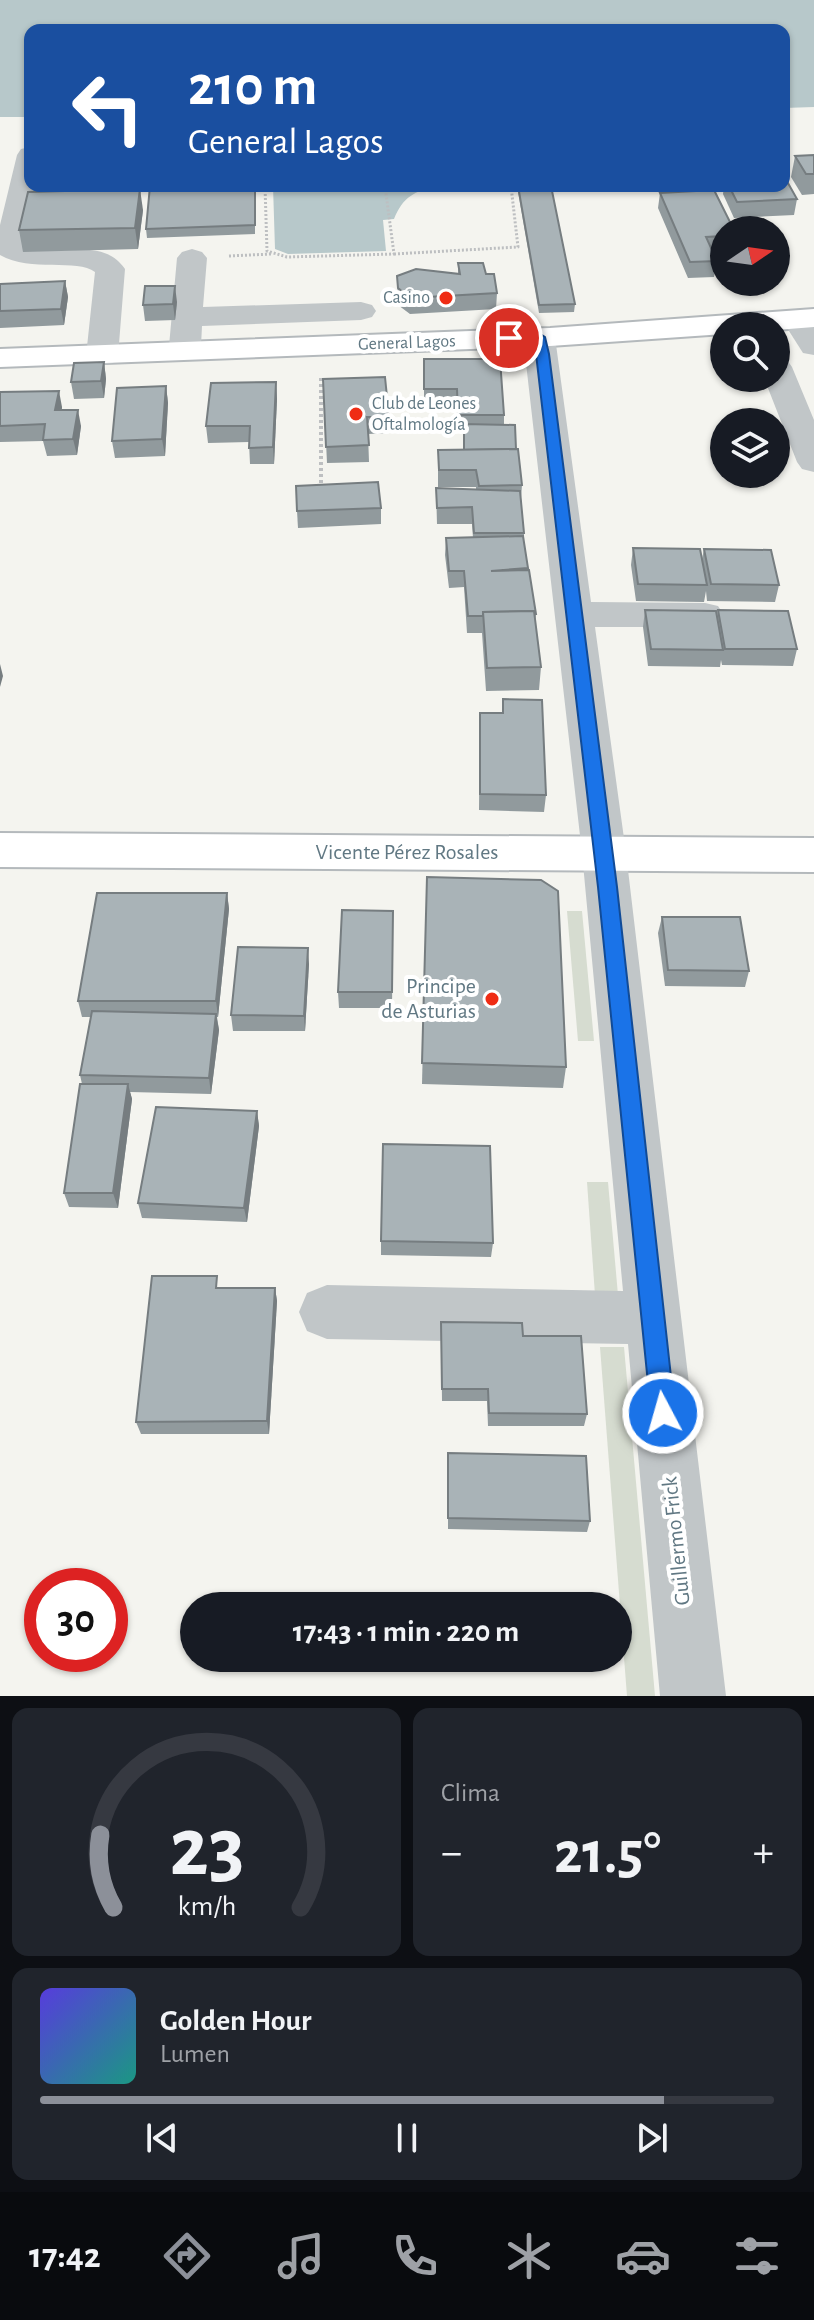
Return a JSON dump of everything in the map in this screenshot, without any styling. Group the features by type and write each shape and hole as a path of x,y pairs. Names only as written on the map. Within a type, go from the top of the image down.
{"main road":[{"name":"General Lagos","path":"0,358 710,328"},
{"name":"Vicente Pérez Rosales","path":"0,850 814,855"}],"street":[{"path":"24,182 9,248 29,258 92,258 104,262 110,269 102,356"},
{"path":"184,352 192,258"},
{"path":"188,317 361,311"},
{"path":"806,319 814,346"},
{"name":"Guillermo Frick","path":"539,337 604,853 693,1696"},
{"path":"786,392 814,462"},
{"path":"575,614 732,616"},
{"path":"327,1312 653,1318"}],"path":[{"path":"265,192 267,251 287,257 518,247 512,192"},
{"path":"386,192 394,254"},
{"path":"192,258 277,254"},
{"path":"321,372 321,501"}],"shaded area":[{"path":"0,0 814,0 814,107 790,108 790,24 24,24 24,117 0,117"},
{"path":"273,192 418,192 401,205 394,219 383,220 386,251 288,254 275,249"},
{"path":"567,911 582,911 594,1041 578,1041"},
{"path":"587,1182 608,1182 618,1295 595,1295"},
{"path":"600,1347 624,1347 655,1696 627,1696 625,1672 632,1672 632,1592 619,1592"}],"building":[{"path":"814,155 814,174 806,174 795,156"},
{"path":"790,187 797,199 737,202 732,192 790,192"},
{"path":"28,192 140,192 135,228 19,230"},
{"path":"149,192 255,192 255,225 146,229"},
{"path":"519,192 552,192 575,304 539,305"},
{"path":"715,192 727,216 710,216 710,237 706,237 710,246 710,261 690,262 660,193"},
{"path":"458,263 483,263 486,274 494,274 497,293 410,298 398,288 397,276 416,269 460,274"},
{"path":"65,281 61,309 0,311 0,284"},
{"path":"145,286 175,286 173,304 143,305"},
{"path":"424,359 500,359 504,415 458,415 457,389 424,389"},
{"path":"104,362 101,381 71,382 74,363"},
{"name":"Club de Leones Oftalmología","path":"385,377 389,417 367,417 369,445 326,447 323,379"},
{"path":"276,382 273,447 249,448 250,426 206,426 211,383"},
{"path":"166,386 162,439 112,441 117,388"},
{"path":"59,391 55,410 78,410 73,439 43,440 45,424 0,426 0,392"},
{"path":"464,424 515,425 516,449 464,450"},
{"path":"518,449 522,485 479,486 476,470 439,470 438,450"},
{"path":"378,482 381,508 297,511 296,486"},
{"path":"436,488 520,491 524,533 474,533 472,507 437,508"},
{"path":"523,536 528,568 491,571 529,570 536,614 534,611 483,612 483,616 468,616 464,571 449,571 446,538"},
{"path":"633,548 700,549 707,585 638,584"},
{"path":"704,549 771,550 779,585 711,584"},
{"path":"645,610 716,611 723,650 651,649"},
{"path":"718,610 788,611 797,649 725,649"},
{"path":"534,611 541,667 487,668 483,612"},
{"path":"503,699 542,700 546,795 480,794 480,713 503,713"},
{"name":"Principe de Asturias","path":"427,877 541,880 558,891 566,1067 422,1063"},
{"path":"97,893 227,893 216,1001 78,1001"},
{"path":"342,910 393,911 392,992 338,992"},
{"path":"662,917 740,917 749,971 668,970"},
{"path":"238,947 308,948 304,1016 231,1015"},
{"path":"92,1011 216,1014 209,1078 80,1075"},
{"path":"80,1084 128,1084 113,1193 64,1193"},
{"path":"156,1107 257,1111 244,1208 138,1203"},
{"path":"383,1144 490,1146 493,1243 381,1241"},
{"path":"152,1276 217,1276 216,1288 275,1288 267,1421 136,1422"},
{"path":"441,1322 522,1323 523,1336 581,1336 587,1414 489,1413 488,1389 442,1389"},
{"path":"448,1453 586,1456 590,1521 448,1518"}],"place":[{"name":"Casino","path":"446,298"},
{"name":"Club de Leones Oftalmología","path":"356,414"},
{"name":"Principe de Asturias","path":"492,999"}],"route":[{"path":"509,338 539,337 543,354 608,887 663,1413"}]}
